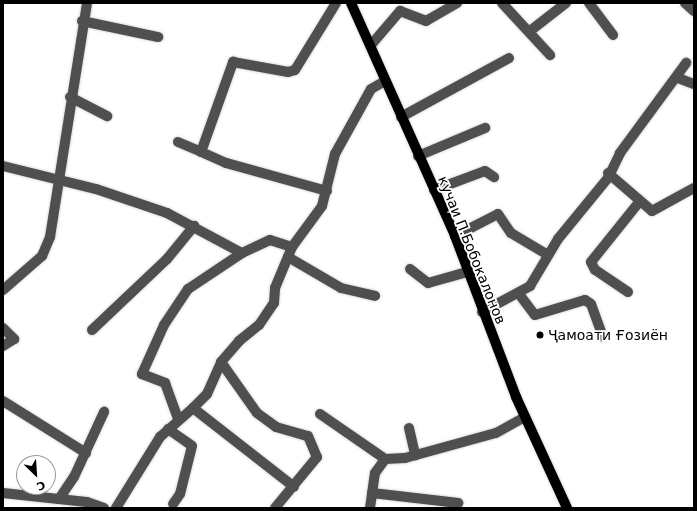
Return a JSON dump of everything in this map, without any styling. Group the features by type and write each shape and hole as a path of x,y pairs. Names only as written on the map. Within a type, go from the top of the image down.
{"main road":[{"name":"кучаи П.Бобокалонов","path":"351,3 455,236 482,312 525,417 567,508"}],"street":[{"path":"3,290 42,256 55,216 70,97 82,21 88,3"},
{"path":"201,152 233,62 288,72 295,70 336,3"},
{"path":"371,45 400,10 426,21 457,3"},
{"path":"502,3 530,30 550,55"},
{"path":"530,30 566,3"},
{"path":"589,3 613,35"},
{"path":"685,3 694,11"},
{"path":"82,21 158,37"},
{"path":"401,117 509,58"},
{"path":"482,312 519,294 542,272 548,255 678,78 686,63"},
{"path":"678,78 694,84"},
{"path":"116,508 168,429 178,418 193,408 207,394 221,362 239,341 259,325 274,303 275,288 290,252 322,206 327,191 335,154 371,88 385,81"},
{"path":"70,97 107,116"},
{"path":"418,156 485,128"},
{"path":"178,142 226,163 327,191"},
{"path":"3,166 103,191 194,226 242,253"},
{"path":"434,190 485,171 494,177"},
{"path":"608,173 652,211 694,188"},
{"path":"628,292 595,270 591,262 640,201"},
{"path":"455,236 498,214 514,235 548,255"},
{"path":"92,330 167,258 194,226"},
{"path":"178,418 165,383 142,374 164,325 188,289 242,253 270,240 290,252 341,288 375,296"},
{"path":"410,269 428,284 467,272"},
{"path":"519,294 535,315 585,300 591,304 603,337"},
{"path":"3,328 14,339 3,346"},
{"path":"221,362 257,413 276,427 308,436 317,457 294,487 275,508"},
{"path":"3,401 86,453"},
{"path":"193,408 294,487"},
{"path":"59,499 86,453 104,412"},
{"path":"320,414 385,459 415,455 496,433 525,417"},
{"path":"409,428 415,455"},
{"path":"168,429 192,446 180,494 173,504"},
{"path":"370,508 375,473 385,459"},
{"path":"3,493 59,499 104,508"},
{"path":"372,493 458,503"}],"place":[{"name":"Ҷамоати Ғозиён","path":"540,335"}]}
